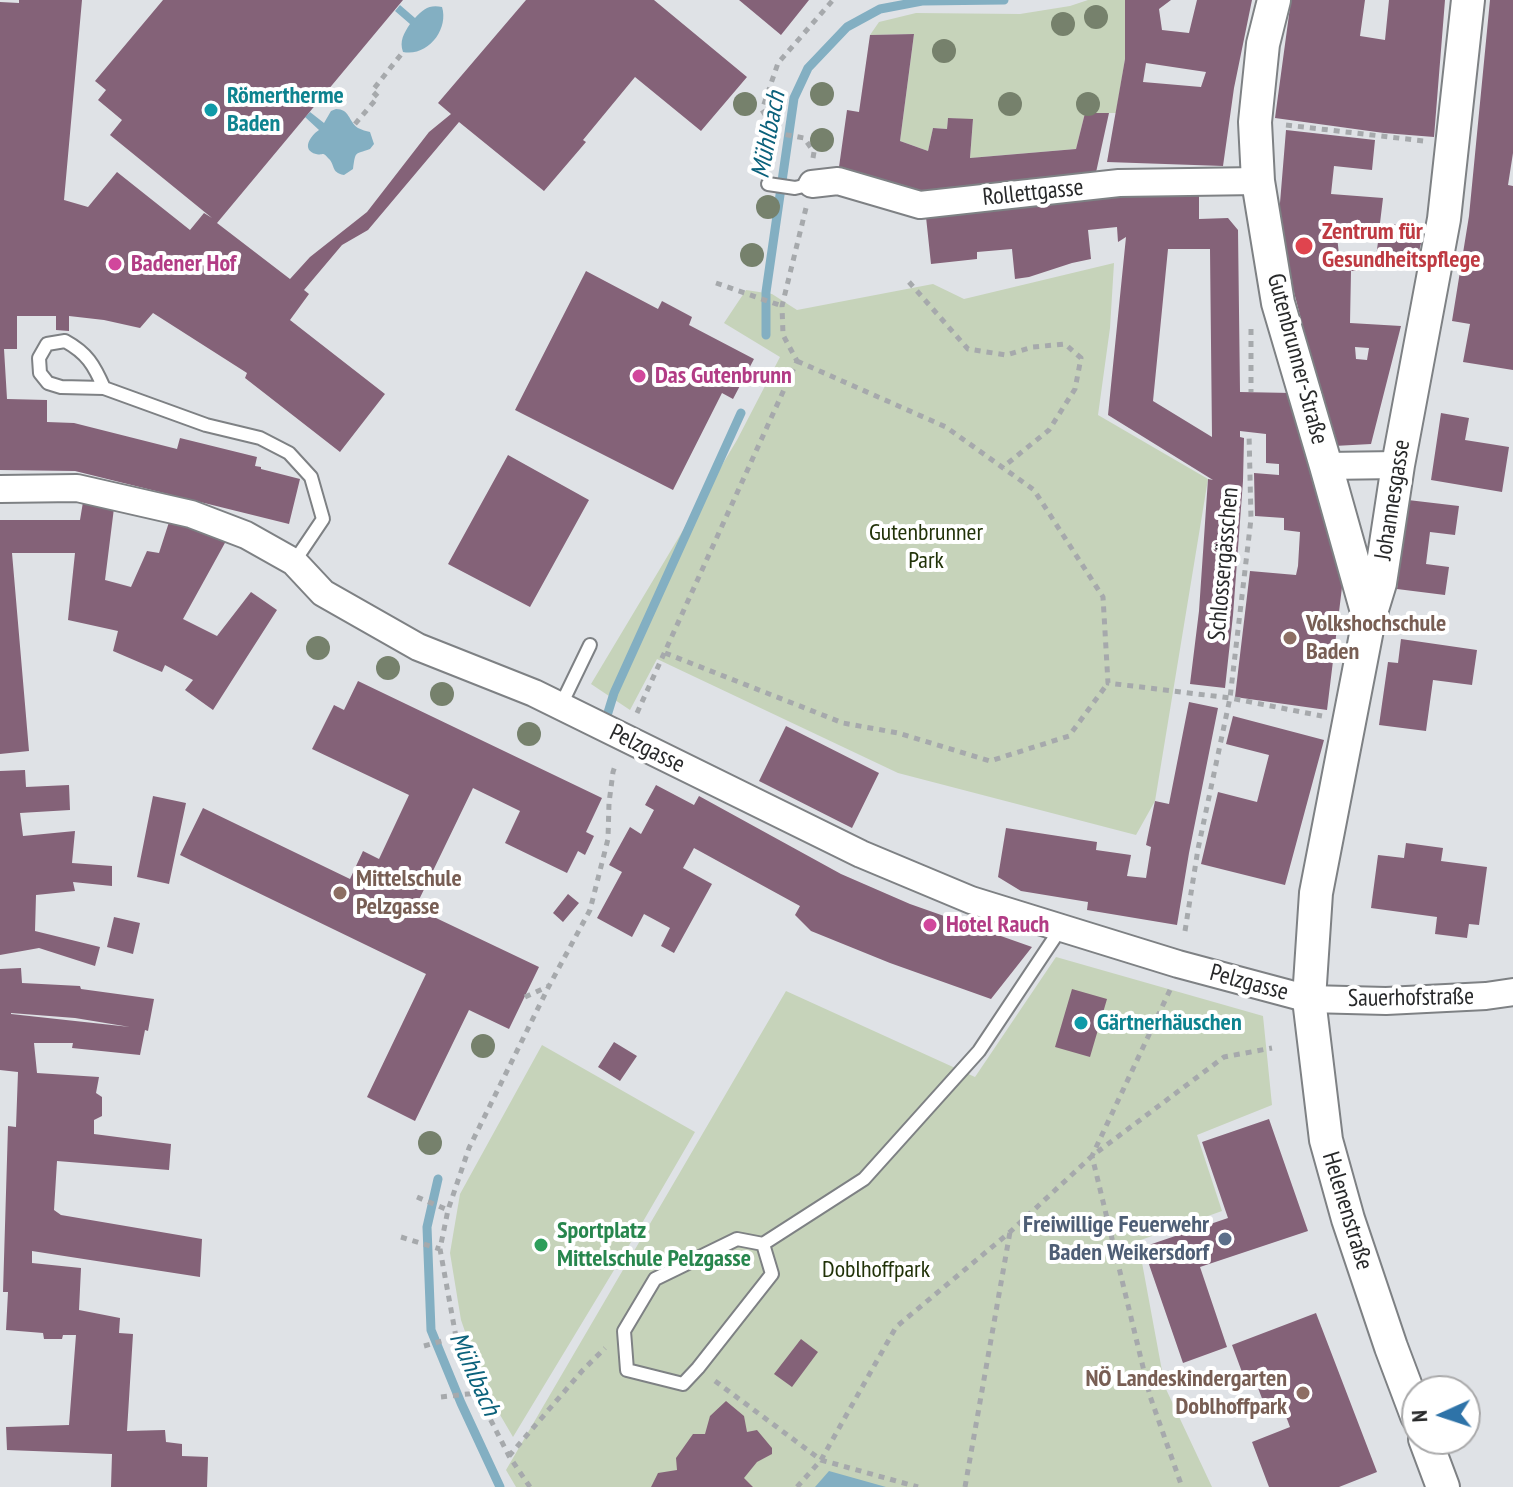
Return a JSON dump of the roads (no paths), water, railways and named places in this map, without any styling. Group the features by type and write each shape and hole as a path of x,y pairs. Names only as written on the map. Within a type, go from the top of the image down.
{"street":[{"name":"Gutenbrunner-Straße","path":"1274,0 1263,44 1255,122 1258,181 1278,303 1369,619"},
{"name":"Johannesgasse","path":"1309,999 1316,893 1369,619 1380,583 1398,465 1444,219 1468,0"},
{"name":"Rollettgasse","path":"803,186 838,181 920,205 1119,183 1258,181"},
{"path":"1326,466 1398,465"},
{"name":"Pelzgasse","path":"0,489 77,488 191,514 246,535 294,562 323,593 418,647 534,693 861,854 971,900 1178,964 1309,999"},
{"name":"Sauerhofstraße","path":"1309,999 1386,1001 1513,992"},
{"name":"Helenenstraße","path":"1309,999 1326,1140 1348,1219 1402,1375"},
{"path":"1431,1455 1443,1487"}],"lane":[{"path":"768,184 803,186"},
{"path":"104,388 96,369 81,350 65,341 47,344 39,358 40,373 48,383 61,387 104,388 206,425 260,438 289,453 311,477 323,519 294,562"},
{"path":"560,707 590,645"},
{"path":"763,1244 772,1274 683,1384 627,1370 624,1331 655,1279 737,1239 763,1244 864,1179 979,1051 1061,928"}],"water":[{"path":"400,5 415,18 427,8 442,7 439,32 421,50 403,52 402,41 410,24 395,11"},
{"path":"336,109 346,113 358,128 370,132 374,144 357,154 353,169 344,175 335,170 325,155 311,152 308,146 319,130 305,117 310,112 324,123 331,111"},
{"path":"829,1471 886,1487 815,1487"}],"waterway":[{"name":"Mühlbach","path":"766,335 766,292 794,98 808,68 847,27 880,9 922,1 1004,0"},
{"name":"Mühlbach","path":"606,719 614,693 741,413"},
{"name":"Mühlbach","path":"438,1179 427,1227 431,1330 500,1487"}],"place":[{"name":"Römertherme Baden","path":"211,110"},
{"name":"Zentrum für Gesundheitspflege","path":"1304,246"},
{"name":"Badener Hof","path":"115,264"},
{"name":"Das Gutenbrunn","path":"639,376"},
{"name":"Volkshochschule Baden","path":"1290,638"},
{"name":"Mittelschule Pelzgasse","path":"340,893"},
{"name":"Hotel Rauch","path":"930,925"},
{"name":"Gärtnerhäuschen","path":"1081,1023"},
{"name":"Freiwillige Feuerwehr Baden Weikersdorf","path":"1225,1239"},
{"name":"Sportplatz Mittelschule Pelzgasse","path":"541,1245"},
{"name":"NÖ Landeskindergarten Doblhoffpark","path":"1303,1393"}],"park label":[{"name":"Gutenbrunner Park","path":"926,547"},
{"name":"Doblhoffpark","path":"876,1270"}]}
